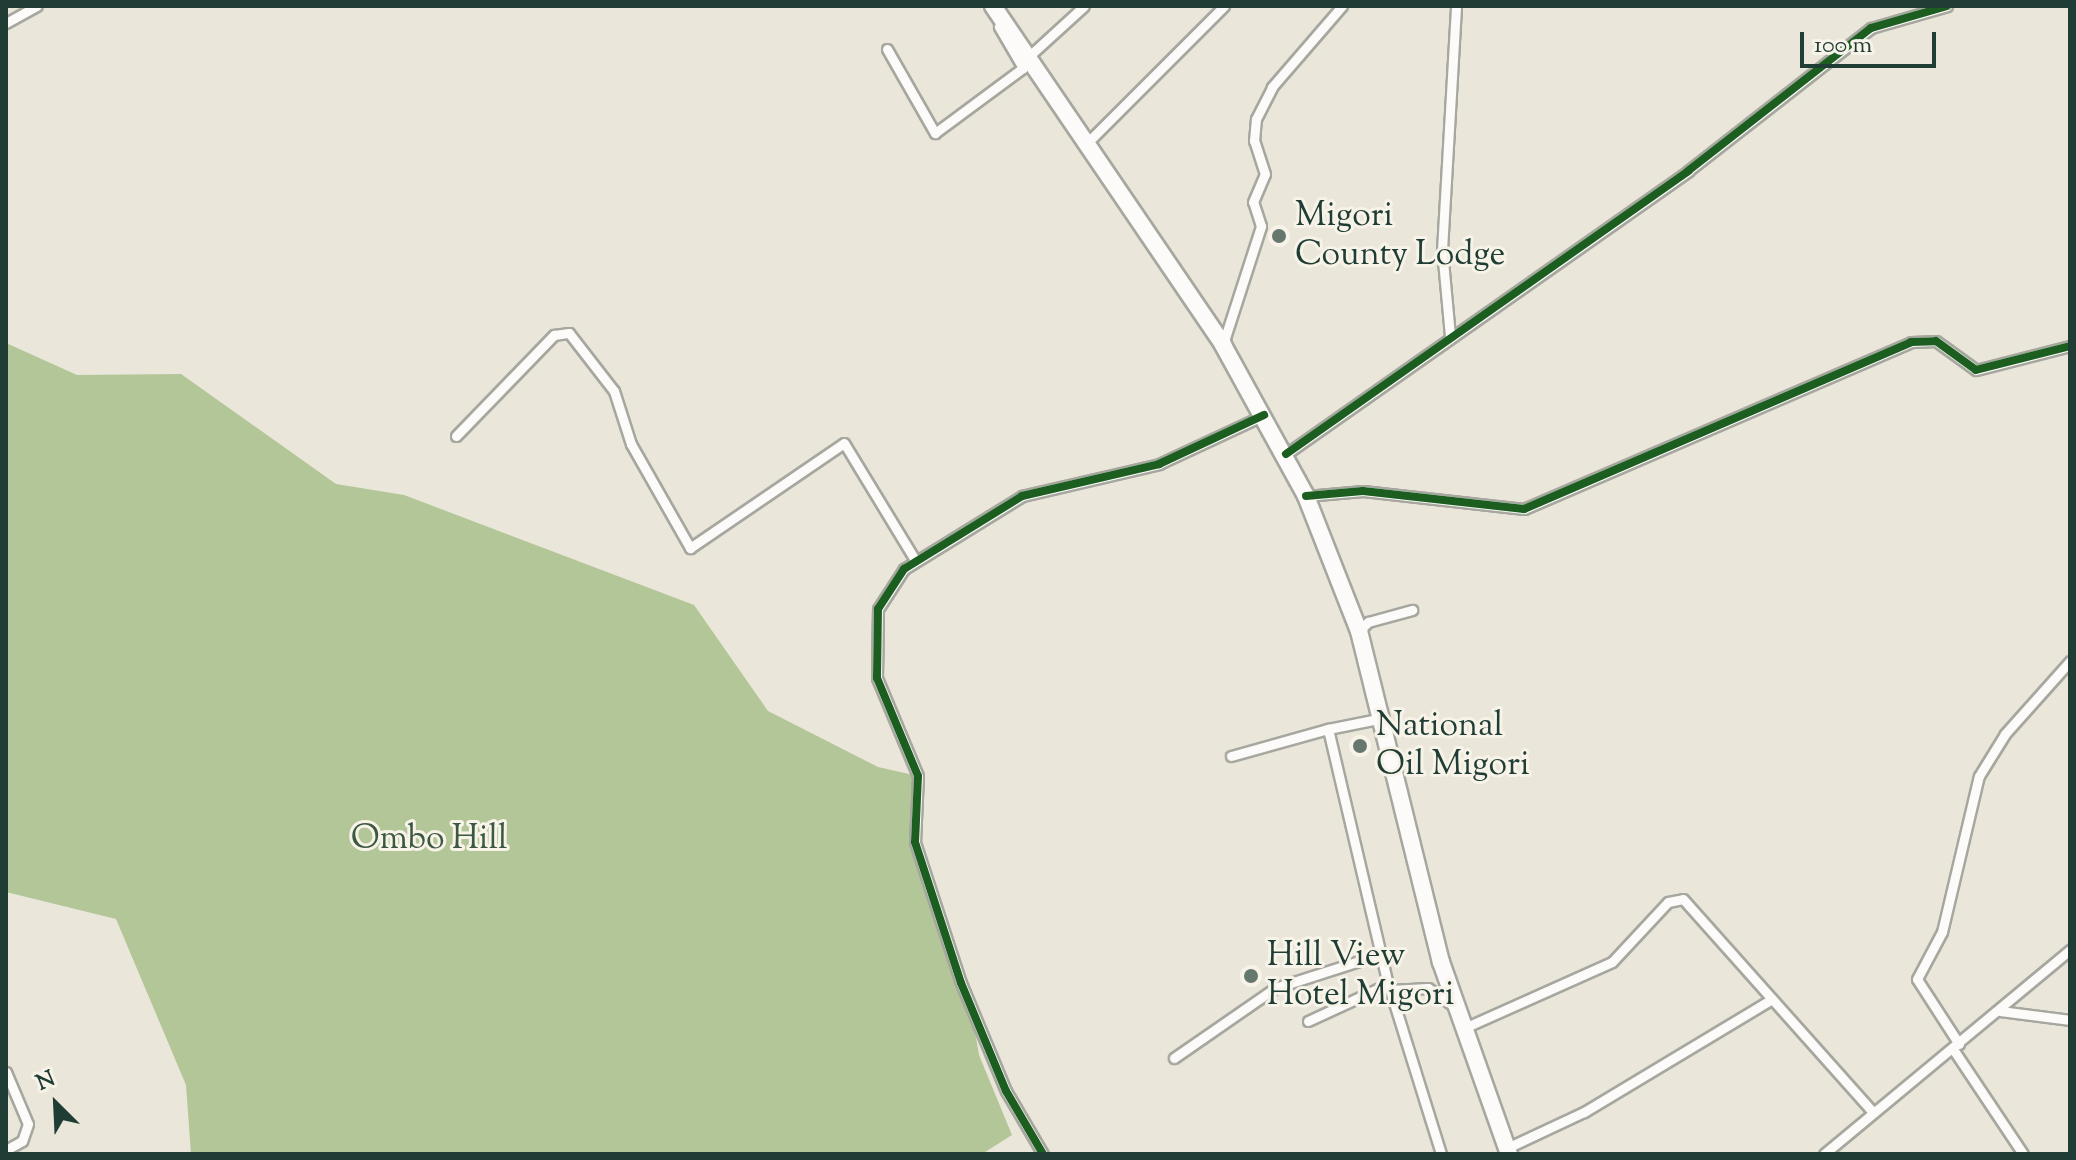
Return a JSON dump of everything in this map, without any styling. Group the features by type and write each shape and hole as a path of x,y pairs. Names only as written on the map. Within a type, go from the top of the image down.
{"highway":[{"path":"993,6 1223,345 1286,454 1306,496 1359,631 1454,1006 1508,1151"}],"street":[{"path":"6,23 37,6"},
{"path":"887,49 935,133 1023,68 987,6"},
{"path":"1027,58 1084,6"},
{"path":"1087,143 1224,6"},
{"path":"1223,345 1261,226 1253,202 1265,174 1254,141 1256,119 1272,87 1342,6"},
{"path":"1450,336 1442,250 1456,6"},
{"path":"1286,454 1688,171 1871,28 1947,6"},
{"path":"456,436 554,335 569,333 614,391 631,444 690,548 844,443 915,560"},
{"path":"1306,496 1374,492 1524,509 1680,436 1911,342 1936,341 1976,370 2070,346"},
{"path":"1043,1154 1006,1091 949,949 912,835 914,762 875,670 878,609 915,560 1032,491 1159,464 1264,415"},
{"path":"1359,631 1368,622 1412,610"},
{"path":"2023,1154 1917,979 1942,932 1979,776 2005,734 2070,661"},
{"path":"1231,756 1328,729 1383,718"},
{"path":"1328,729 1389,987 1441,1154"},
{"path":"1462,1029 1612,962 1676,898 1690,904 1873,1112"},
{"path":"1824,1154 2070,950"},
{"path":"1174,1058 1275,988 1381,954"},
{"path":"1308,1021 1389,987 1424,987 1454,1006"},
{"path":"1508,1151 1584,1112 1772,999"},
{"path":"2000,1011 2070,1020"},
{"path":"6,1072 28,1124 22,1141 6,1150"}],"green space":[{"name":"Ombo Hill","path":"6,343 77,375 181,374 336,484 404,495 694,605 768,711 878,767 918,776 914,819 936,909 970,1002 979,1055 1012,1135 982,1154 191,1154 186,1085 116,919 6,892"}],"cycle path":[{"path":"1286,454 1688,171 1871,28 1947,6"},
{"path":"1306,496 1363,491 1524,509 1911,342 1936,341 1976,370 2070,346"},
{"path":"1043,1154 1006,1091 961,983 915,842 918,776 877,678 878,609 904,569 1022,496 1159,464 1264,415"}],"place":[{"name":"Migori County Lodge","path":"1279,236"},
{"name":"National Oil Migori","path":"1360,746"},
{"name":"Hill View Hotel Migori","path":"1251,976"}]}
